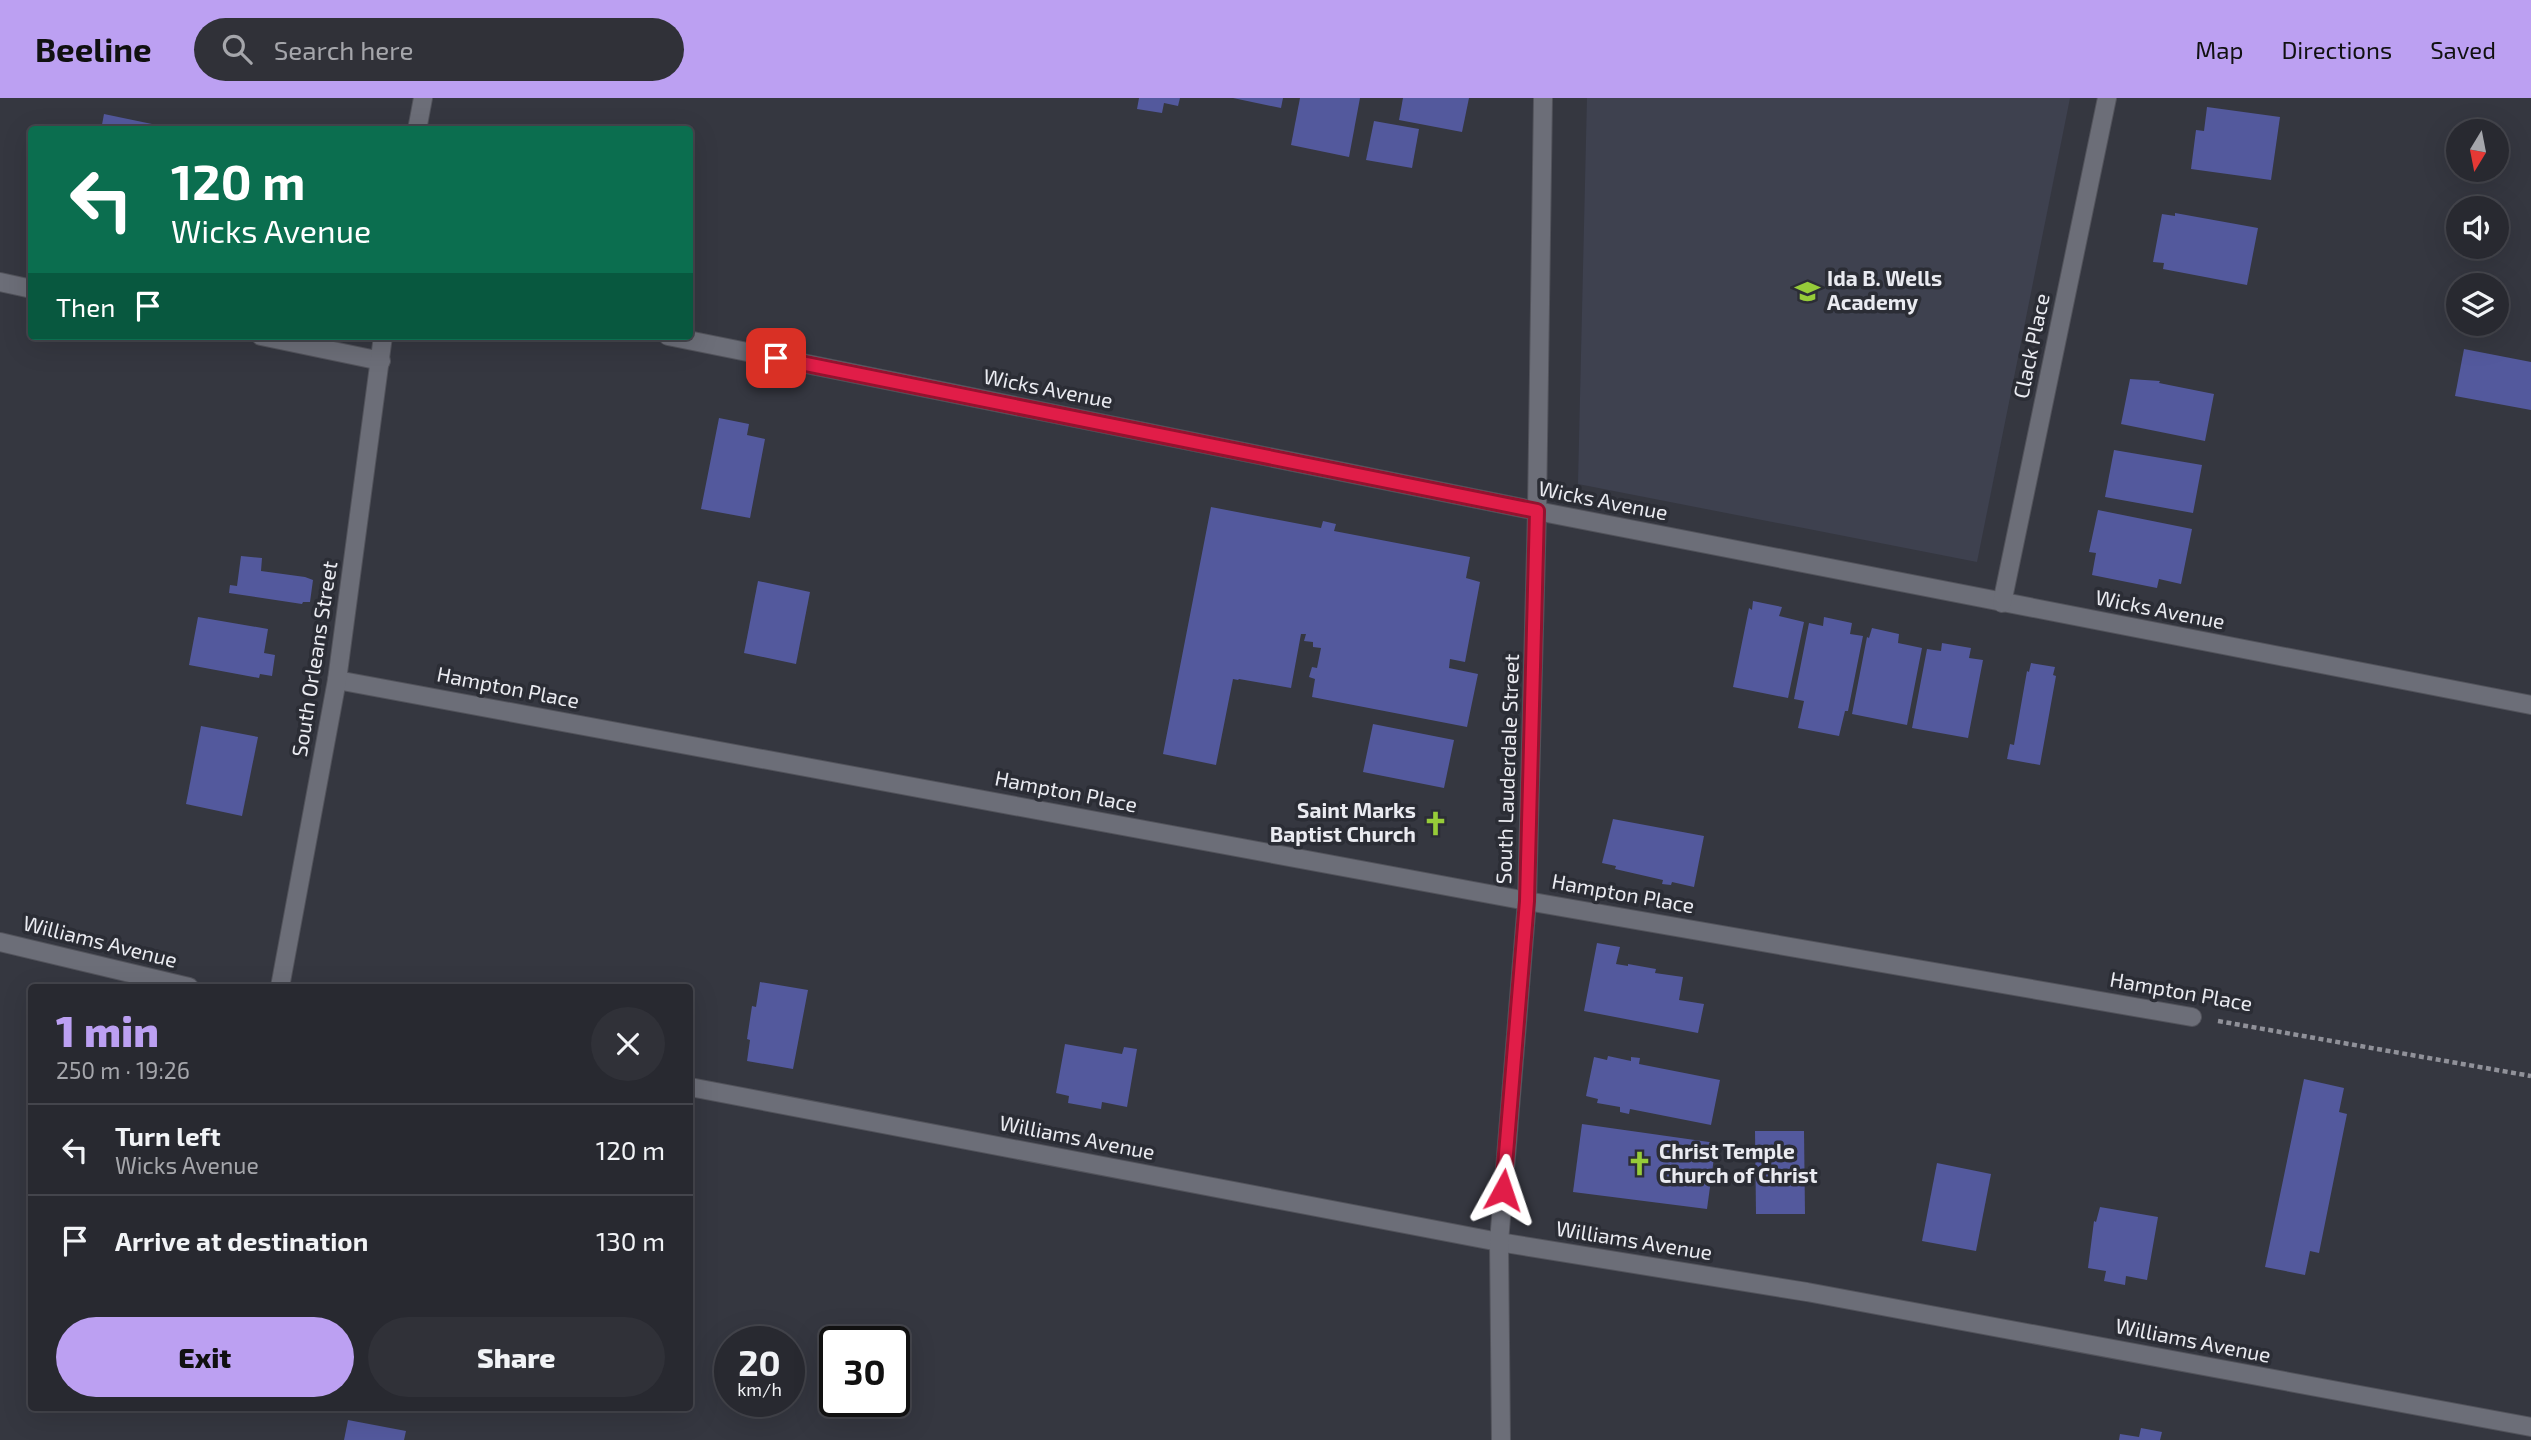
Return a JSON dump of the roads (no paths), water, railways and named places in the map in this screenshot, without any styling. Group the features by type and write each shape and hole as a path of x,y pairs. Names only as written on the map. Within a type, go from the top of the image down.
{"street":[{"path":"418,126 423,98"},
{"name":"South Lauderdale Street","path":"1501,1440 1499,1242 1527,901 1537,511 1543,98"},
{"name":"Clack Place","path":"2001,603 2107,98"},
{"path":"0,282 28,288"},
{"path":"280,340 381,361"},
{"name":"South Orleans Street","path":"281,984 337,680 383,340"},
{"name":"Wicks Avenue","path":"688,340 2001,603 2531,705"},
{"name":"Hampton Place","path":"337,680 1527,901 2192,1017"},
{"name":"Williams Avenue","path":"0,942 175,984"},
{"name":"Williams Avenue","path":"693,1088 1499,1242 1807,1292 2531,1427"}],"place":[{"name":"Ida B. Wells Academy","path":"1807,291"},
{"name":"Saint Marks Baptist Church","path":"1436,823"},
{"name":"Christ Temple Church of Christ","path":"1639,1164"}]}
